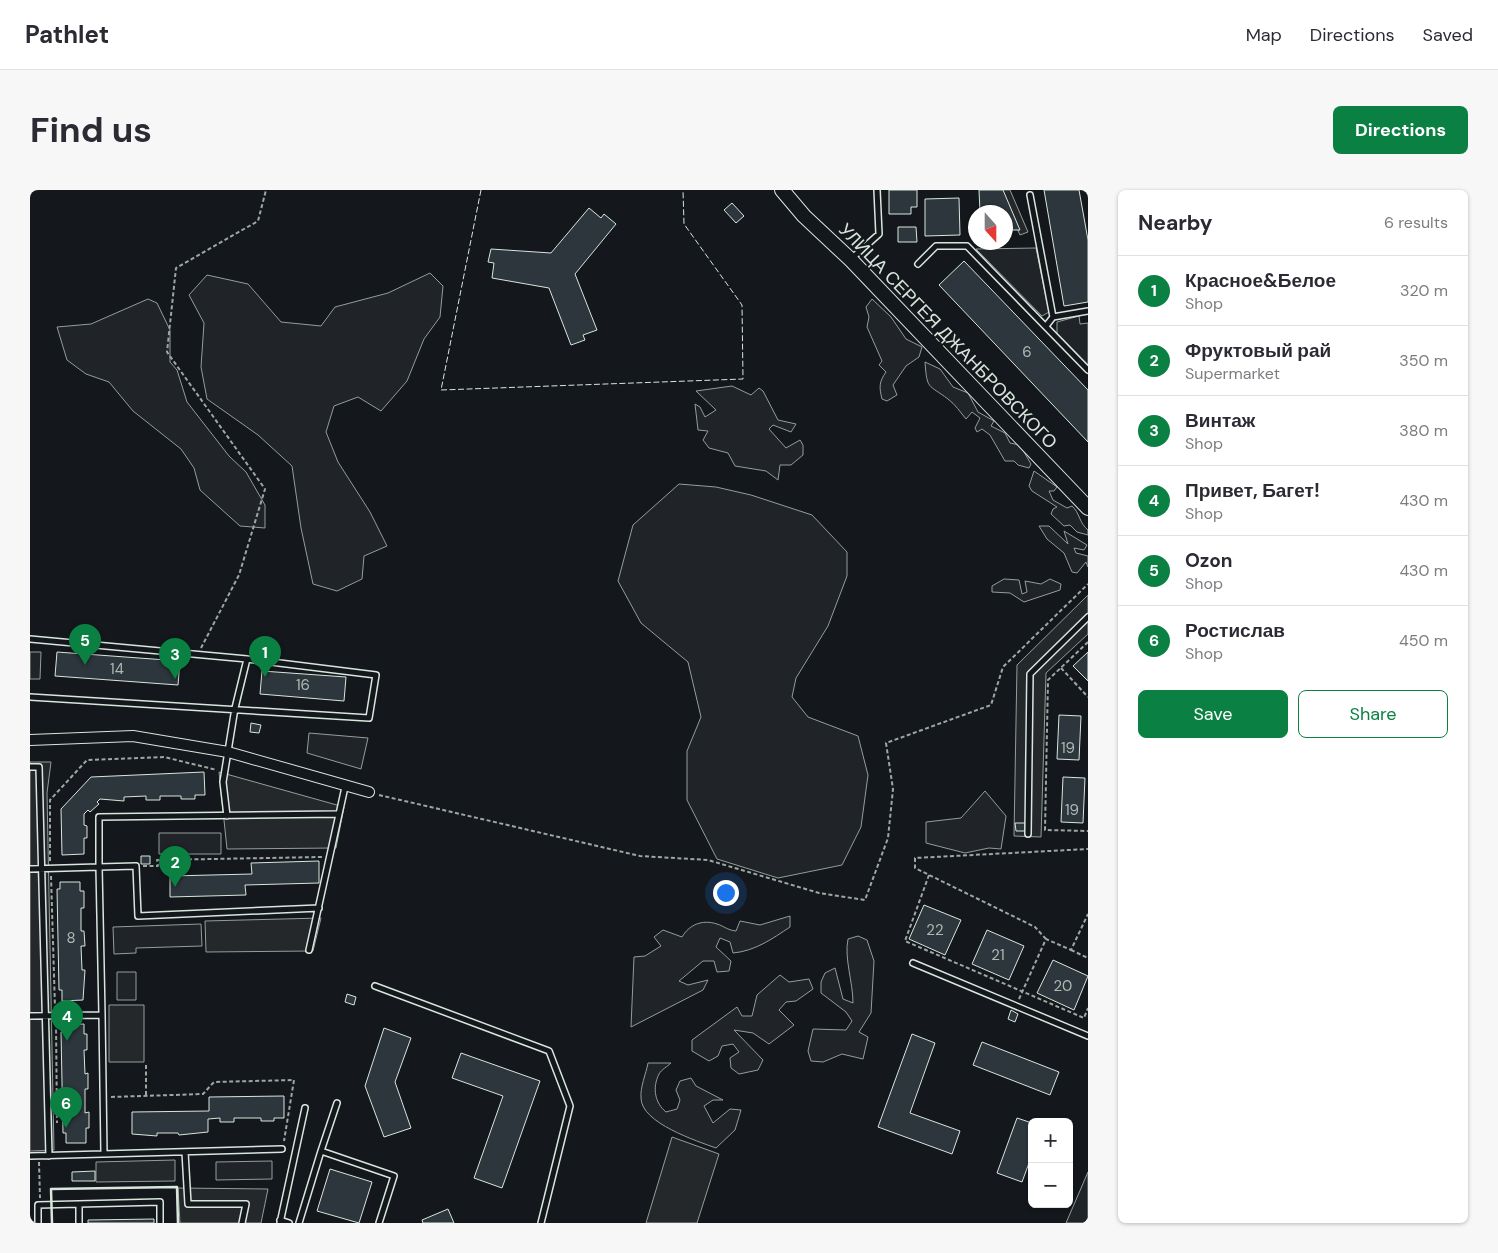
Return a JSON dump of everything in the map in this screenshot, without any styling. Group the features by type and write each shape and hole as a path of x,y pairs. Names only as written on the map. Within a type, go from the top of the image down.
{"street":[{"name":"УЛИЦА СЕРГЕЯ ДЖАНБРОВСКОГО","path":"782,190 804,216 851,260 1088,508"},
{"path":"30,740 133,736 228,752 344,787 369,792"}],"lane":[{"path":"851,260 879,234 877,190"},
{"path":"1030,195 1053,317"},
{"path":"918,264 936,246 967,246 1088,370"},
{"path":"1046,326 1053,317 1088,311"},
{"path":"1028,834 1030,674 1088,617"},
{"path":"30,639 247,659 376,675 368,718 235,708 30,697"},
{"path":"226,816 223,782 235,708 247,659"},
{"path":"30,767 40,767 49,1156"},
{"path":"309,950 344,787"},
{"path":"104,1154 99,817 337,814"},
{"path":"30,869 136,866 138,916 319,908"},
{"path":"913,963 1088,1036"},
{"path":"375,986 549,1052 570,1106 542,1223"},
{"path":"30,1016 102,1015"},
{"path":"299,1223 337,1103"},
{"path":"289,1223 280,1222 304,1108"},
{"path":"30,1156 282,1149"},
{"path":"321,1151 394,1176 379,1223"},
{"path":"185,1152 188,1204 246,1204 242,1223"},
{"path":"38,1223 38,1205 160,1202 160,1223"},
{"path":"79,1205 79,1223"}],"path":[{"path":"198,654 239,575 265,489 167,352 176,268 258,221 266,190"},
{"path":"369,792 640,856 708,860 819,893 865,900 888,838 893,788 886,743 991,706 1003,667 1088,584"},
{"path":"1088,642 1048,680 1045,830 1088,831"},
{"path":"1061,668 1088,697"},
{"path":"57,1123 50,800 87,760 164,757 225,772"},
{"path":"1088,849 915,858 915,868 1035,927 1046,939 1088,958"},
{"path":"136,866 158,866 157,860 329,857"},
{"path":"929,875 905,941 1023,990 1084,1018 1088,1008"},
{"path":"1071,950 1088,914"},
{"path":"1016,1005 1046,939"},
{"path":"146,1065 146,1096"},
{"path":"103,1097 203,1094 214,1082 294,1080 282,1149"},
{"path":"39,1156 40,1205"}],"shaded area":[{"path":"1000,190 1010,190 1028,232 1020,235 1013,219 1013,205 1007,205"},
{"path":"1013,248 1036,248 1049,312 1042,316 977,250 1013,250"},
{"path":"430,273 443,286 440,317 424,339 407,381 381,411 358,397 334,406 326,432 338,462 370,512 387,546 364,556 362,579 337,591 313,584 301,528 292,466 258,435 207,399 201,367 204,323 189,295 207,275 248,284 281,322 321,326 335,307 388,293"},
{"path":"148,299 157,303 170,330 170,362 177,370 187,402 229,456 246,472 265,505 265,528 240,526 200,490 194,468 181,449 133,411 109,382 86,374 67,360 57,327 91,324"},
{"path":"872,299 891,317 906,339 922,347 919,357 906,366 893,385 897,395 887,401 882,399 880,388 886,372 879,365 882,361 867,327 869,317 866,307"},
{"path":"1079,316 1080,324 1088,323 1088,366 1057,334 1057,322"},
{"path":"925,362 940,369 953,387 968,393 978,412 994,421 991,426 1005,433 1010,443 1020,445 1031,464 1029,468 1018,465 1014,461 1005,461 990,435 982,429 977,432 975,428 980,418 972,412 966,419 951,401 932,388 928,382"},
{"path":"732,386 751,395 759,388 763,391 778,420 796,424 791,432 773,425 769,429 786,448 800,440 803,445 803,455 791,465 780,465 778,480 766,471 735,466 728,453 709,448 703,440 708,431 698,430 695,404 700,407 705,417 716,410 696,391"},
{"path":"1034,471 1057,487 1054,491 1049,491 1053,500 1067,508 1072,506 1088,530 1088,535 1077,532 1070,525 1064,526 1051,514 1053,509 1057,507 1032,491 1029,486"},
{"path":"679,484 716,487 751,495 812,515 847,552 847,576 828,626 796,678 792,697 808,717 858,736 868,775 861,827 842,865 778,878 717,859 687,800 687,751 701,717 688,662 641,623 618,581 633,525"},
{"path":"1039,526 1049,526 1068,544 1064,531 1087,545 1084,550 1074,548 1076,553 1088,556 1088,567 1086,562 1077,573 1072,572 1064,553 1047,539"},
{"path":"1004,579 1019,580 1022,594 1027,592 1025,581 1041,584 1050,579 1061,584 1060,590 1024,602 1010,593 992,592 992,586"},
{"path":"1088,595 1088,634 1046,673 1041,837 1014,836 1017,665"},
{"path":"30,652 41,652 40,679 30,679"},
{"path":"309,733 368,738 361,769 307,753"},
{"path":"30,762 51,762 47,793 54,1150 30,1151"},
{"path":"219,772 344,807 336,848 227,849"},
{"path":"985,791 1006,816 1001,849 989,848 965,853 926,843 926,822 961,818"},
{"path":"159,833 221,833 221,854 159,854"},
{"path":"790,916 790,927 770,940 749,950 733,953 730,942 720,938 716,947 731,961 729,971 717,972 714,961 703,961 679,981 688,985 708,980 703,990 631,1027 634,957 645,956 661,946 654,937 663,930 682,937 692,926 706,922 736,931 740,921 760,925"},
{"path":"321,918 313,951 206,952 205,921"},
{"path":"201,924 202,946 136,948 136,953 114,954 113,927"},
{"path":"858,936 867,940 874,961 871,1013 859,1032 868,1037 863,1059 842,1054 823,1062 811,1061 808,1051 813,1029 846,1030 852,1021 846,1012 821,993 821,982 825,973 835,968 843,999 853,1003 847,946 848,939"},
{"path":"117,972 136,972 136,1000 117,1000"},
{"path":"780,975 789,982 809,979 813,989 796,1001 786,1002 779,1010 794,1025 769,1044 753,1033 734,1030 763,1060 758,1070 739,1074 731,1068 730,1058 739,1052 733,1044 722,1046 718,1056 709,1061 692,1051 692,1040 737,1007 742,1016 752,1016 757,995"},
{"path":"109,1005 144,1005 144,1062 109,1062"},
{"path":"648,1063 671,1063 660,1073 655,1090 659,1104 666,1112 677,1109 680,1100 676,1090 680,1081 691,1078 696,1086 723,1100 713,1100 704,1106 713,1123 730,1109 741,1110 735,1130 716,1148 684,1136 660,1123 643,1107 641,1098 642,1085"},
{"path":"672,1137 719,1154 697,1223 646,1223"},
{"path":"175,1160 175,1181 96,1182 96,1162"},
{"path":"272,1161 272,1179 216,1180 216,1162"},
{"path":"1088,1172 1088,1223 1066,1223"},
{"path":"178,1188 268,1189 261,1223 180,1223"}],"building":[{"path":"889,190 917,190 917,207 911,207 911,214 889,214"},
{"path":"979,190 1003,190 1009,205 980,205"},
{"path":"1044,190 1079,190 1088,240 1088,302 1064,306"},
{"path":"959,198 960,235 925,236 925,199"},
{"path":"732,203 744,216 736,223 724,210"},
{"path":"589,208 601,218 604,214 616,224 575,274 597,330 583,335 585,340 571,345 549,288 492,278 494,263 488,262 491,249 551,253"},
{"path":"1013,214 1020,230 1013,230"},
{"path":"898,227 916,227 917,242 898,242"},
{"path":"964,261 1088,390 1088,442 939,285"},
{"path":"57,652 180,661 178,685 55,676"},
{"path":"1088,652 1088,681 1073,666"},
{"path":"262,671 346,677 344,701 260,694"},
{"path":"1059,715 1081,716 1079,760 1057,759"},
{"path":"251,723 261,725 259,733 250,732"},
{"path":"204,772 205,795 195,795 195,799 181,799 181,796 160,796 160,800 146,800 146,796 124,797 124,801 100,799 97,802 99,804 90,812 88,810 84,814 87,838 84,838 84,854 62,855 61,809 91,777"},
{"path":"1063,777 1085,778 1083,823 1061,822"},
{"path":"1015,823 1025,823 1025,831 1016,831"},
{"path":"141,856 150,856 150,864 141,864"},
{"path":"319,861 319,883 245,885 246,895 170,897 170,876 252,874 251,863"},
{"path":"60,882 80,882 80,891 84,891 84,908 81,908 81,931 84,931 85,946 81,946 82,970 85,970 83,1000 62,1001 62,990 59,990 57,889 60,889"},
{"path":"924,905 961,920 945,955 909,939"},
{"path":"987,930 1024,946 1009,980 972,964"},
{"path":"1053,960 1088,976 1074,1010 1037,993"},
{"path":"347,994 356,997 354,1005 345,1002"},
{"path":"1011,1010 1018,1014 1015,1022 1008,1019"},
{"path":"84,1024 84,1034 87,1034 87,1050 84,1050 85,1074 88,1073 88,1089 85,1089 85,1113 89,1112 89,1128 86,1128 86,1143 66,1143 66,1133 63,1133 61,1032 63,1031 63,1025"},
{"path":"384,1028 411,1038 395,1082 411,1128 384,1137 365,1086"},
{"path":"912,1034 935,1043 910,1113 960,1131 952,1154 878,1127"},
{"path":"982,1042 1059,1072 1050,1095 973,1065"},
{"path":"461,1053 540,1081 502,1188 474,1178 503,1096 452,1078"},
{"path":"284,1096 284,1118 274,1118 274,1121 261,1121 261,1118 234,1118 234,1122 220,1122 220,1118 208,1119 208,1132 179,1135 178,1133 157,1133 157,1136 132,1134 132,1112 209,1111 209,1097"},
{"path":"1017,1118 1028,1122 1028,1166 1022,1182 997,1173"},
{"path":"330,1169 372,1182 359,1223 317,1211"},
{"path":"95,1171 95,1181 72,1181 72,1172"},
{"path":"448,1209 454,1223 423,1223 422,1220"},
{"path":"154,1219 154,1223 88,1223 88,1220"}],"fence":[{"path":"481,190 441,390 743,379 742,305 684,224 683,190"}],"wall":[{"path":"52,1223 51,1189 177,1187 178,1223"}],"place":[{"name":"Ozon","path":"85,665"},
{"name":"Красное&Белое","path":"265,677"},
{"name":"Винтаж","path":"175,679"},
{"name":"Фруктовый рай","path":"175,887"},
{"name":"Привет, Багет!","path":"67,1041"},
{"name":"Ростислав","path":"66,1128"}]}
